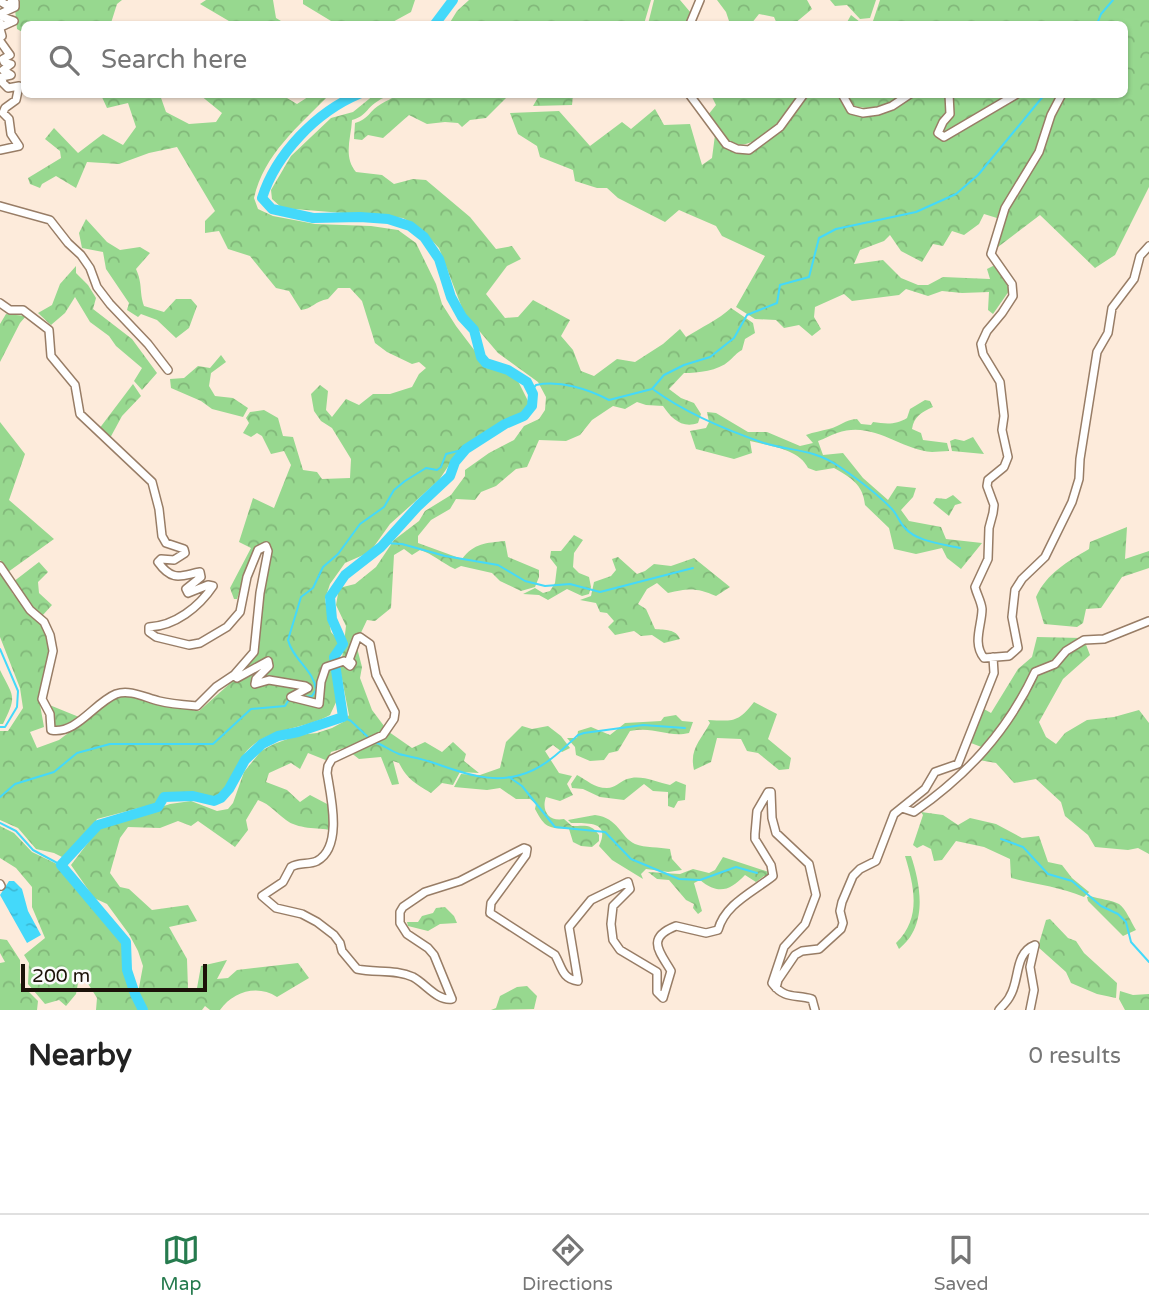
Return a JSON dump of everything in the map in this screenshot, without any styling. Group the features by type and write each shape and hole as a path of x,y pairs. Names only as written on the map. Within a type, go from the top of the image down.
{"street":[{"path":"691,21 700,0"},
{"path":"0,1 8,6 15,2 15,7 2,13 3,17 14,21 3,26 0,23"},
{"path":"0,29 0,39 10,55 3,59 11,64 3,70 11,75 2,78 3,83 8,88 19,86 16,100 5,108 3,113 9,119 11,134 19,146 0,150"},
{"path":"692,98 726,144 748,150 780,127 801,98"},
{"path":"844,98 851,110 863,113 892,106 904,98"},
{"path":"949,98 950,114 938,133 944,137 1010,98"},
{"path":"1060,98 1051,115 1039,152 1005,208 991,254 1012,284 1013,296 987,331 981,344 983,354 1000,382 1004,416 1002,430 1008,457 1004,467 988,480 987,486 994,505 989,528 988,559 975,587 982,612 978,629 981,654 984,658 1009,656 1018,648 1012,617 1016,590 1022,579 1045,557 1076,492 1097,352 1108,333 1112,308 1134,279 1140,256 1149,246"},
{"path":"0,206 50,220 81,255 90,268 97,287 110,304 148,344 168,370"},
{"path":"0,303 10,310 23,310 49,330 51,356 75,385 80,414 152,482 162,536 166,543 184,549 185,554 174,560 160,559 158,562 176,576 185,578 200,572 201,577 186,589 188,593 208,585 213,586 190,611 168,624 149,627 149,632 156,637 189,645 200,643 227,627 240,612 247,577 258,550 266,545 268,551 260,593 254,652 234,676 216,687 197,706 161,702 130,693 118,694 71,727 51,730 50,713 42,699 53,651 50,635 44,622 30,610 0,566"},
{"path":"902,808 914,812 973,764 1023,698 1035,672 1055,664 1066,651 1084,640 1104,639 1149,621"},
{"path":"234,676 237,678 268,661 269,666 255,684 269,680 305,686 308,688 291,697 319,704 321,682 326,667 344,660 350,666 350,653 357,638 370,643 376,675 395,712 394,719 383,735 332,759 327,773 334,831 331,843 318,860 294,864 283,882 262,896 272,906 302,914 334,935 342,951 357,969 405,974 447,1000 452,999 434,955 407,934 400,923 400,912 425,892 460,881 512,853 527,849 526,855 491,904 490,914 555,955 560,970 578,981 580,979 575,968 569,927 591,900 628,882 628,892 613,906 613,940 620,950 657,972 657,992 663,998 671,971 658,952 657,942 660,937 676,926 706,933 718,930 721,921 732,907 773,876 774,872 755,839 757,811 771,792 772,818 776,833 809,864 816,895 800,933 784,947 772,983 792,998 812,999 815,1010"},
{"path":"776,988 778,980 795,955 802,951 819,949 841,929 844,923 840,911 844,894 853,876 876,861 894,814 925,789 935,772 958,764 994,673 993,657"},
{"path":"999,1010 1010,997 1019,963 1025,952 1035,946 1030,967 1034,990 1030,1010"}],"green space":[{"path":"20,0 122,0 117,4 112,21 21,21 21,31 17,29 15,9"},
{"path":"206,0 273,0 276,18 281,21 229,21 200,4"},
{"path":"303,0 415,0 411,12 394,21 331,21 303,4"},
{"path":"469,0 651,0 645,21 451,21"},
{"path":"654,0 680,0 691,13 688,21 649,21"},
{"path":"717,0 807,0 812,9 798,21 776,21 774,17 759,14 753,21 729,21"},
{"path":"830,0 876,0 870,18 860,19 847,5 835,6"},
{"path":"880,0 1149,0 1149,187 1115,255 1095,268 1040,215 994,250 1006,209 1033,163 1054,114 1064,98 1128,98 1128,21 873,21"},
{"path":"851,15 859,21 848,21"},
{"path":"102,98 161,98 166,112 189,124 216,122 222,113 204,98 287,98 297,104 306,98 326,98 274,154 254,198 258,209 273,216 315,224 398,230 416,243 436,284 442,304 456,326 481,359 518,381 532,409 455,456 439,480 390,524 370,552 345,563 330,584 325,599 331,632 340,642 332,657 333,664 325,667 318,702 294,697 305,685 257,683 269,659 237,677 256,651 267,544 258,546 249,562 237,599 234,599 230,588 251,548 239,542 253,498 274,508 291,465 284,451 271,454 262,436 257,433 251,437 243,433 249,423 246,418 250,412 264,410 278,418 283,436 293,437 303,470 317,472 322,479 350,478 351,459 332,428 321,421 314,411 311,394 320,385 328,391 326,410 332,417 346,399 359,405 373,394 390,394 412,387 426,368 419,362 412,364 387,352 375,343 362,301 350,288 338,288 328,299 301,310 289,291 276,288 250,256 228,249 219,231 205,233 205,221 215,211 177,147 149,153 119,164 87,162 76,188 56,176 40,188 30,184 28,178 61,158 60,151 45,139 54,128 78,153 103,134 123,145 136,127 128,103 107,108"},
{"path":"370,98 383,98 352,120 349,154 356,172 382,175 394,184 413,179 426,180 470,217 496,249 512,246 521,259 507,266 486,294 505,318 518,317 533,300 570,320 561,336 573,350 581,371 594,376 617,359 635,362 680,329 686,337 731,308 753,323 755,333 745,339 742,350 724,364 708,371 684,373 669,389 694,403 701,414 698,423 682,423 663,406 637,402 625,409 613,406 592,420 580,435 566,441 539,440 527,467 516,469 496,486 481,492 475,500 456,499 450,509 431,520 418,536 418,543 462,559 476,547 505,541 508,557 539,570 535,587 521,591 500,581 492,573 461,566 455,569 420,550 412,555 404,549 394,555 391,608 375,621 367,620 348,660 342,659 346,626 336,605 339,588 355,584 376,567 394,540 419,521 425,511 451,495 465,476 465,470 514,440 524,426 539,419 545,410 546,397 538,382 498,353 464,313 439,248 420,228 403,218 282,208 272,199 271,190 291,156 331,118 353,112"},
{"path":"391,98 506,98 486,118 470,120 462,127 458,123 427,124 409,115 383,138 368,135 362,140 354,139 355,123 363,120 377,106"},
{"path":"538,98 573,98 572,105 533,106"},
{"path":"712,98 799,98 769,131 748,143 738,145 722,136 708,115 716,105"},
{"path":"804,98 841,98 849,111 862,114 907,98 948,98 948,113 934,130 935,137 943,140 1016,98 1057,98 1048,113 1036,151 1001,206 997,218 984,214 979,224 964,235 952,231 943,246 933,244 922,262 901,251 890,235 884,241 860,250 854,264 883,260 901,278 918,285 928,285 943,277 990,279 987,269 995,265 1009,291 993,314 988,310 989,292 942,291 928,296 906,289 899,295 852,301 844,294 815,307 814,317 821,329 812,336 799,325 784,328 776,320 755,319 736,307 765,256 722,236 716,226 679,210 665,222 618,198 607,188 597,188 575,181 573,170 540,157 537,146 518,134 510,113 559,111 590,146 622,122 631,129 655,109 664,125 690,124 702,165 712,158 715,135 724,145 750,151 783,127"},
{"path":"848,98 896,98 873,107 854,106"},
{"path":"953,98 1005,98 944,133 941,131 952,114"},
{"path":"86,219 107,242 120,250 140,247 150,253 136,269 144,306 164,312 176,299 191,299 197,306 189,328 176,338 157,320 141,314 138,317 127,310 129,303 106,269 103,252 82,248 79,233"},
{"path":"76,266 76,273 96,298 93,309 132,339 157,373 142,390 134,381 142,368 116,346 109,336 90,322 75,297 65,313 51,325 38,313 52,305 60,284"},
{"path":"6,314 26,316 0,362 0,324"},
{"path":"221,355 226,362 211,373 209,386 215,396 233,398 248,408 243,417 212,409 201,401 171,388 170,379 184,378 198,366 210,368"},
{"path":"133,384 141,396 122,416 109,440 99,429"},
{"path":"925,400 930,401 933,407 919,415 912,429 921,433 923,440 947,443 949,451 920,450 863,430 837,433 818,441 823,455 843,453 863,478 888,500 897,486 916,488 913,497 901,510 909,521 941,527 946,539 982,543 961,569 947,558 942,548 916,554 894,549 889,528 865,505 859,487 834,468 816,471 808,468 791,452 750,441 752,453 734,459 696,449 690,431 706,428 709,422 707,412 716,413 748,432 767,432 800,446 813,443 806,435 857,419 861,424 871,425 873,422 899,422 907,418 910,409"},
{"path":"0,422 25,454 9,500 54,539 8,572 0,560"},
{"path":"973,437 984,454 952,451 950,441 964,441"},
{"path":"953,495 962,503 955,505 949,516 933,503 936,498 946,499"},
{"path":"1127,527 1125,559 1149,551 1149,568 1122,577 1101,608 1086,609 1083,623 1077,627 1044,624 1036,597 1046,581 1065,564 1089,549 1090,542"},
{"path":"574,535 583,540 574,553 573,567 589,577 589,594 582,596 567,589 548,600 539,595 523,594 535,588 543,593 550,591 555,583 557,567 550,558 551,551 561,551"},
{"path":"618,557 637,574 654,564 671,566 694,558 730,587 716,596 693,590 668,593 657,583 647,589 638,604 646,609 655,629 673,632 680,639 664,643 652,635 641,636 634,631 615,635 608,627 614,621 607,613 600,612 596,603 580,600 591,596 594,582 611,576 616,570 612,559"},
{"path":"39,562 48,572 38,582 39,593 52,605 42,616 30,607 13,582"},
{"path":"0,571 13,594 42,625 50,651 39,699 44,727 30,732 37,748 59,740 119,697 131,696 161,705 199,711 235,679 267,663 259,676 263,683 304,687 289,697 319,705 327,670 333,668 338,698 330,715 263,738 254,745 241,758 221,797 197,793 97,819 82,844 66,859 36,849 18,828 0,820 0,731 8,731 23,708 20,688 0,637"},
{"path":"1037,637 1082,638 1054,662 1033,671 1021,698 984,748 971,743 984,709 991,713 1018,669 1032,657"},
{"path":"1085,642 1090,655 1063,679 1039,722 1046,737 1056,744 1065,733 1087,720 1114,717 1139,710 1149,723 1149,854 1138,848 1128,850 1095,847 1088,835 1065,816 1061,802 1036,779 1014,783 996,763 979,760 1037,673"},
{"path":"356,644 362,667 360,678 372,710 387,730 350,749 331,752 328,761 308,753 300,769 291,763 269,773 266,782 287,790 300,802 310,795 329,805 331,830 291,823 258,800 246,820 248,830 235,847 198,821 191,826 178,821 160,828 128,827 120,838 110,873 120,887 129,889 152,910 188,905 197,921 169,927 187,959 188,989 197,988 201,966 227,960 217,979 228,978 237,970 298,963 309,978 277,997 261,991 246,992 232,999 220,1010 210,1010 205,1006 202,1010 148,1010 138,993 143,966 129,934 107,904 94,898 71,865 100,827 170,804 191,801 217,811 228,809 233,803 244,772 261,751 298,735 317,733 345,721 349,715 340,669 342,664 350,659"},
{"path":"0,670 12,697 3,724 0,724"},
{"path":"754,702 777,714 768,739 791,758 789,769 779,770 758,753 747,751 741,739 717,738 711,762 694,770 694,750 710,723 708,720 734,719 744,714"},
{"path":"47,704 79,717 63,727 52,727"},
{"path":"676,715 682,721 693,722 689,733 630,731 618,751 609,753 604,760 590,761 576,755 575,747 567,738 577,738 578,731 591,727 610,735 625,723 661,721 664,717"},
{"path":"522,726 532,729 548,726 561,736 570,748 562,752 553,745 545,751 559,773 572,776 567,784 573,795 560,801 546,797 545,807 554,819 564,819 572,826 587,826 593,829 599,835 599,841 592,847 573,842 569,829 552,827 545,823 535,809 536,804 530,799 516,799 500,788 487,790 454,787 461,774 480,775 500,768 506,742"},
{"path":"389,732 412,748 425,742 442,752 453,742 466,754 464,761 479,773 460,772 453,785 442,783 431,793 412,781 399,763 393,761 399,784 392,785 381,757 359,759 350,752"},
{"path":"577,775 602,788 612,787 632,778 670,785 676,781 686,785 685,800 678,801 674,808 668,806 668,792 653,791 644,784 624,800 600,797 583,789 572,788 571,784"},
{"path":"921,812 943,815 958,825 970,818 996,824 1022,838 1039,836 1048,862 1062,865 1072,878 1089,892 1084,897 1011,878 1010,859 984,847 956,841 942,860 934,861 931,849 923,845 917,848 913,845 923,815"},
{"path":"595,815 609,820 635,844 670,849 672,859 682,870 668,872 646,869 641,874 643,879 612,860 599,846 602,838 600,828 596,825 571,823 568,820"},
{"path":"0,826 14,833 32,852 65,868 123,944 132,996 139,1010 96,1010 97,998 87,982 78,983 76,994 66,1006 59,1000 45,1004 28,984 29,963 24,955 45,938 32,907 32,887 16,868 0,858"},
{"path":"905,856 911,856 915,868 920,905 915,929 899,949 896,943 910,923 914,901"},
{"path":"723,857 772,873 756,882 745,875 734,885 724,889 713,888 700,880 694,883 702,911 698,914 693,908 694,904 686,900 669,880 657,879 648,872 680,874 693,869 709,873 715,870"},
{"path":"1087,897 1119,904 1136,930 1123,936 1088,901"},
{"path":"445,907 457,923 440,924 428,931 408,926 407,922 418,922 422,916 433,913 436,908"},
{"path":"1050,919 1117,983 1116,998 1097,994 1071,983 1066,972 1038,947 1046,920"},
{"path":"0,939 7,940 20,960 20,983 38,1001 37,1010 0,1010 0,963 5,962 0,953"},
{"path":"527,986 537,996 534,1009 491,1010 496,1008 500,996 517,987"},
{"path":"1120,991 1133,995 1149,994 1149,1010 1125,1010 1119,999"}],"water":[{"path":"9,881 14,881 22,889 28,911 41,935 27,943 0,895"}],"waterway":[{"path":"437,21 453,0"},
{"path":"1098,21 1113,0"},
{"path":"143,1010 127,970 126,942 61,865 98,825 158,807 164,797 193,796 214,801 221,798 245,760 262,744 278,736 343,717 334,657 343,644 332,619 330,597 345,575 381,547 450,476 455,462 466,449 505,424 524,416 532,406 533,394 527,382 508,370 486,363 481,357 474,330 462,317 451,297 439,259 424,237 410,226 388,219 313,218 272,209 262,198 277,166 300,136 313,123 351,98"},
{"path":"531,391 536,385 564,385 583,389 609,400 652,389 664,375 710,357 734,338 747,315 777,303 780,285 809,277 819,238 836,229 916,212 956,194 978,175 1042,98"},
{"path":"654,390 693,414 735,433 764,443 811,453 830,461 892,509 910,533 931,542 960,548"},
{"path":"305,697 312,696 316,690 314,683 288,640 301,597 313,588 323,567 338,554 360,524 384,507 394,490 426,468 437,470 446,454 466,449"},
{"path":"385,543 402,544 445,556 498,565 525,581 545,586 570,584 600,592 693,568"},
{"path":"0,649 18,691 17,707 5,727 0,727"},
{"path":"0,797 15,784 54,772 77,753 110,744 213,744 251,709 285,706 292,700"},
{"path":"343,717 370,739"},
{"path":"375,742 399,754 453,770 497,778 520,775 536,768 584,733 643,725 685,728"},
{"path":"509,777 522,786 555,827 605,832 631,859 679,879 700,880 736,867 757,873"},
{"path":"0,823 16,831 33,850 61,865"},
{"path":"1001,839 1023,847 1048,874 1072,881 1101,906 1118,914 1126,922 1131,942 1149,962"}]}
